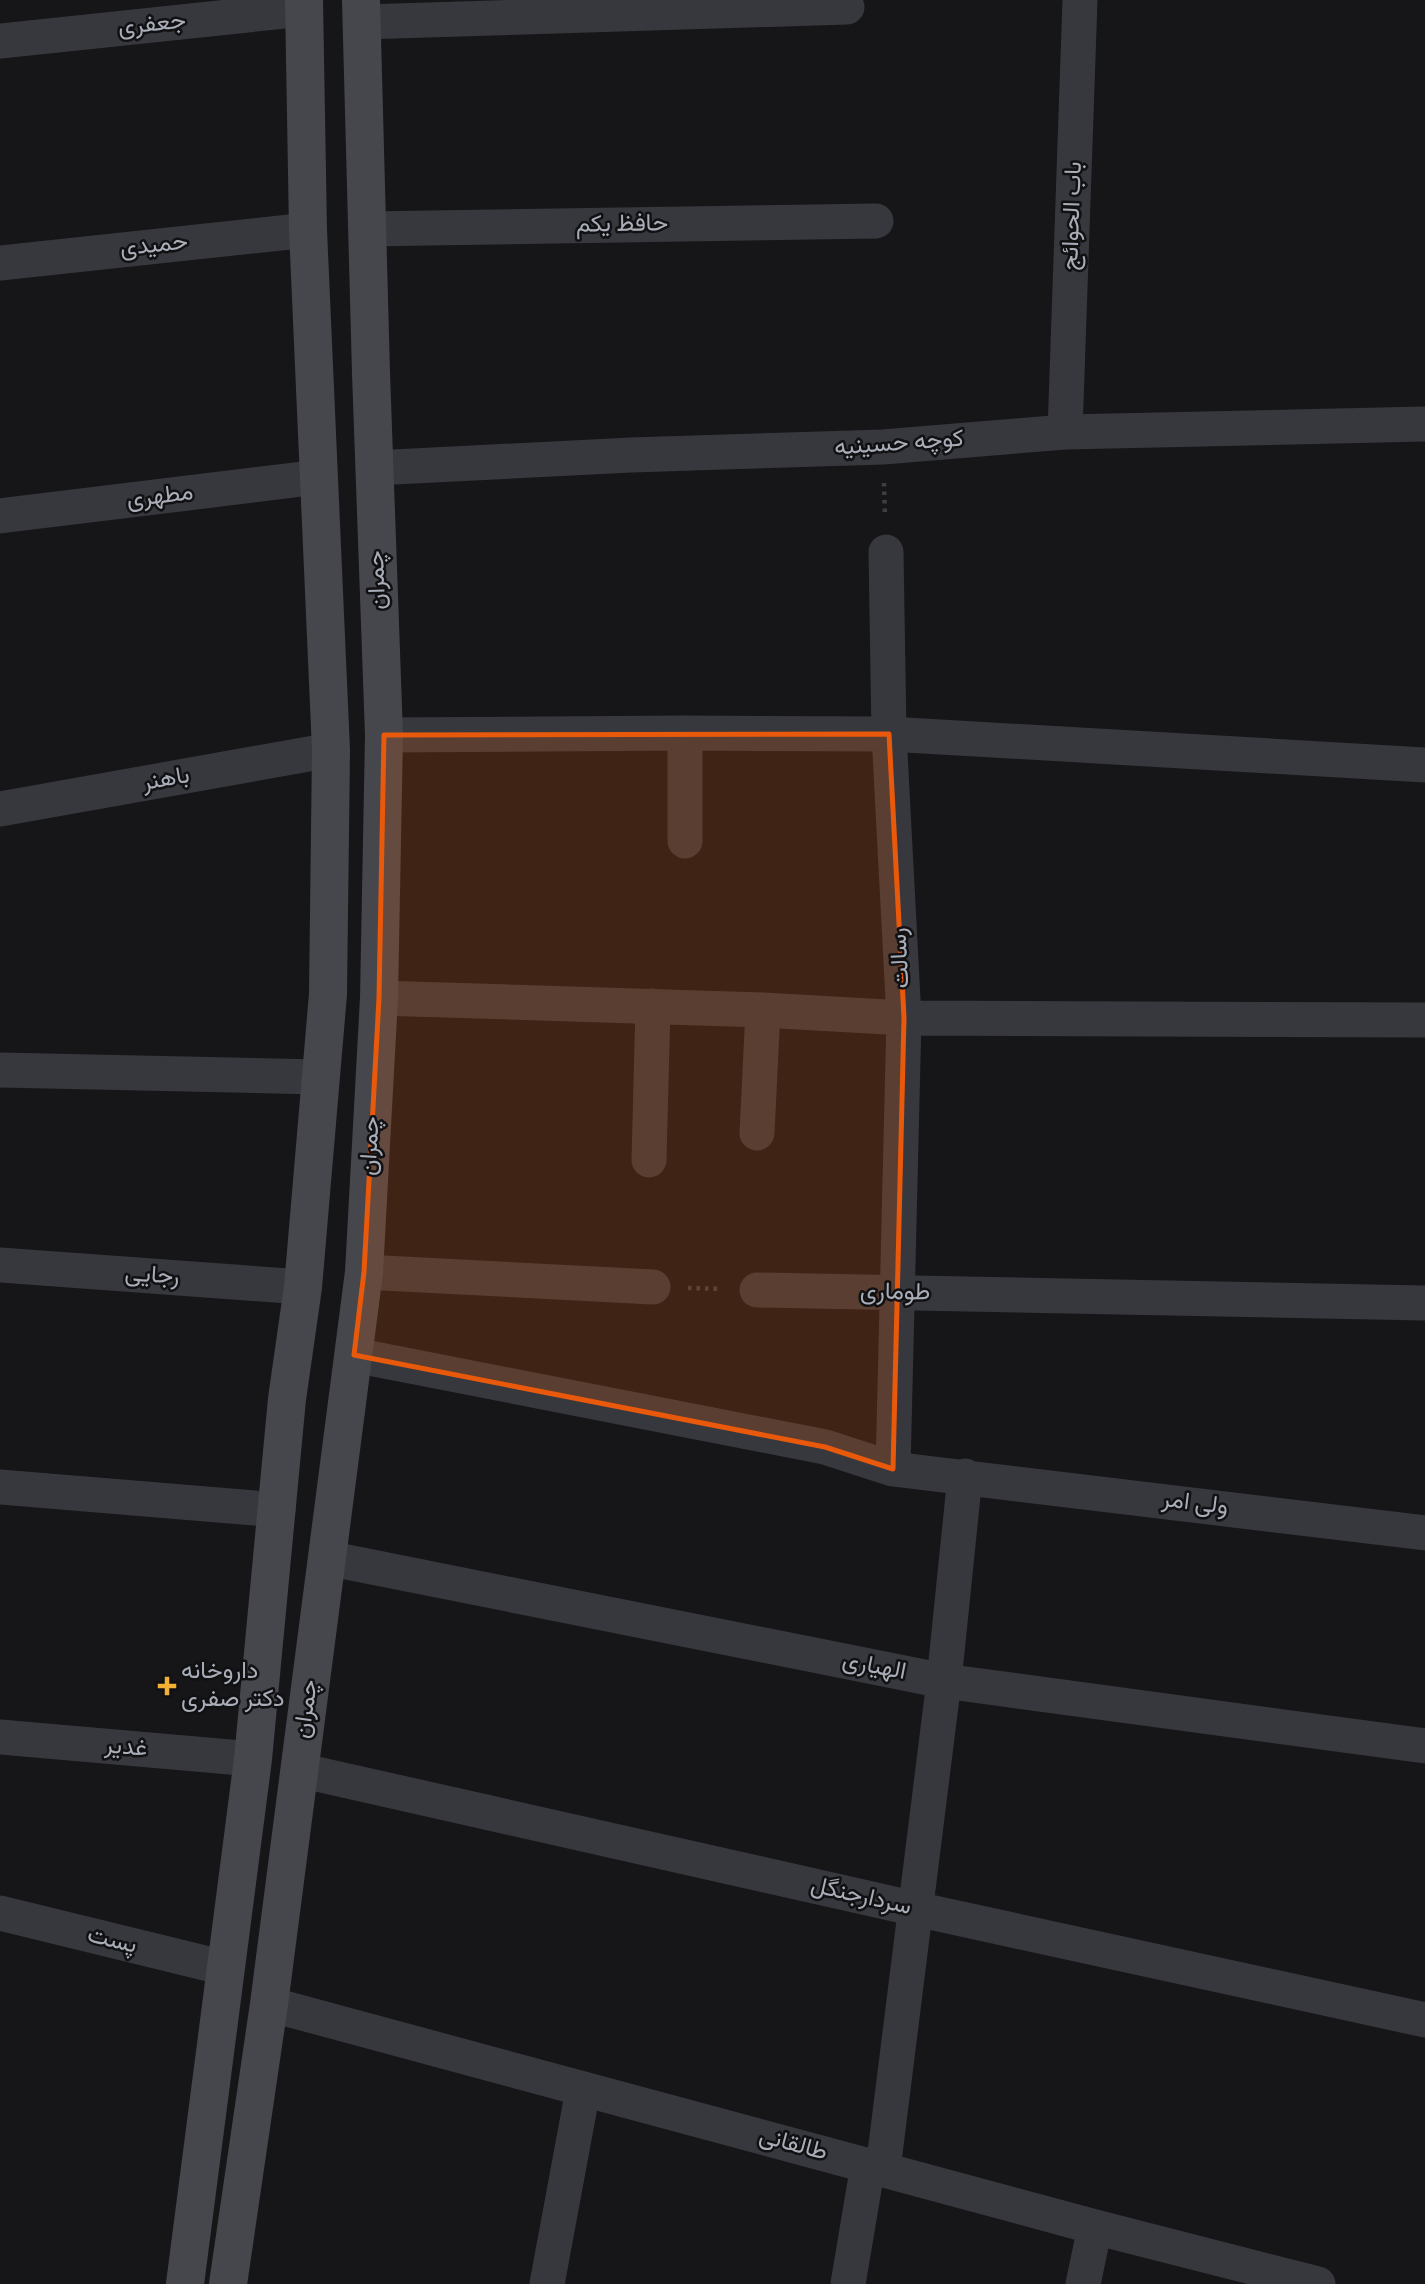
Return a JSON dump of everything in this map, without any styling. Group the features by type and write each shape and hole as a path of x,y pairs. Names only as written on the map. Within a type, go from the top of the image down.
{"main road":[{"name":"چمران","path":"184,2284 253,1759 288,1399 303,1287 328,994 331,750 308,230 304,5"},
{"name":"چمران","path":"228,2284 270,2004 365,1272 379,998 384,736 362,11"}],"street":[{"name":"باب الحوائج","path":"1065,432 1080,0"},
{"name":"جعفری","path":"0,41 304,5"},
{"path":"362,11 847,7"},
{"name":"حافظ یکم","path":"368,229 876,221"},
{"name":"حمیدی","path":"0,263 308,230"},
{"name":"کوچه حسینیه","path":"374,468 631,455 883,447 1065,432 1425,424"},
{"name":"مطهری","path":"0,516 319,477"},
{"name":"رسالت","path":"886,552 889,734 904,1018 893,1469"},
{"path":"685,733 685,841"},
{"path":"384,736 889,734 1425,765"},
{"name":"باهنر","path":"0,809 331,750"},
{"path":"379,998 763,1010 904,1018 1425,1020"},
{"path":"649,1160 653,1006"},
{"path":"757,1133 763,1010"},
{"path":"0,1070 320,1077"},
{"name":"رجایی","path":"0,1265 303,1287"},
{"path":"365,1272 653,1287"},
{"name":"طوماری","path":"757,1290 1425,1303"},
{"name":"ولی امر","path":"354,1354 825,1447 893,1469 1425,1533"},
{"path":"848,2284 876,2167 915,1909 944,1681 965,1476"},
{"path":"0,1487 278,1510"},
{"name":"الهیاری","path":"327,1559 944,1681 1425,1746"},
{"name":"غدیر","path":"0,1737 253,1759"},
{"name":"سردارجنگل","path":"299,1770 915,1909 1425,2020"},
{"name":"پست","path":"0,1913 225,1968"},
{"name":"طالقانی","path":"270,2004 583,2090 1316,2284"},
{"path":"547,2284 583,2090"},
{"path":"1083,2284 1095,2227"}],"path":[{"path":"883,447 886,552"},
{"path":"653,1287 757,1290"}],"highlighted area":[{"path":"889,734 904,1018 893,1469 825,1447 354,1355 364,1272 379,998 384,735"}],"place":[{"name":"داروخانه دکتر صفری","path":"167,1686"}]}
